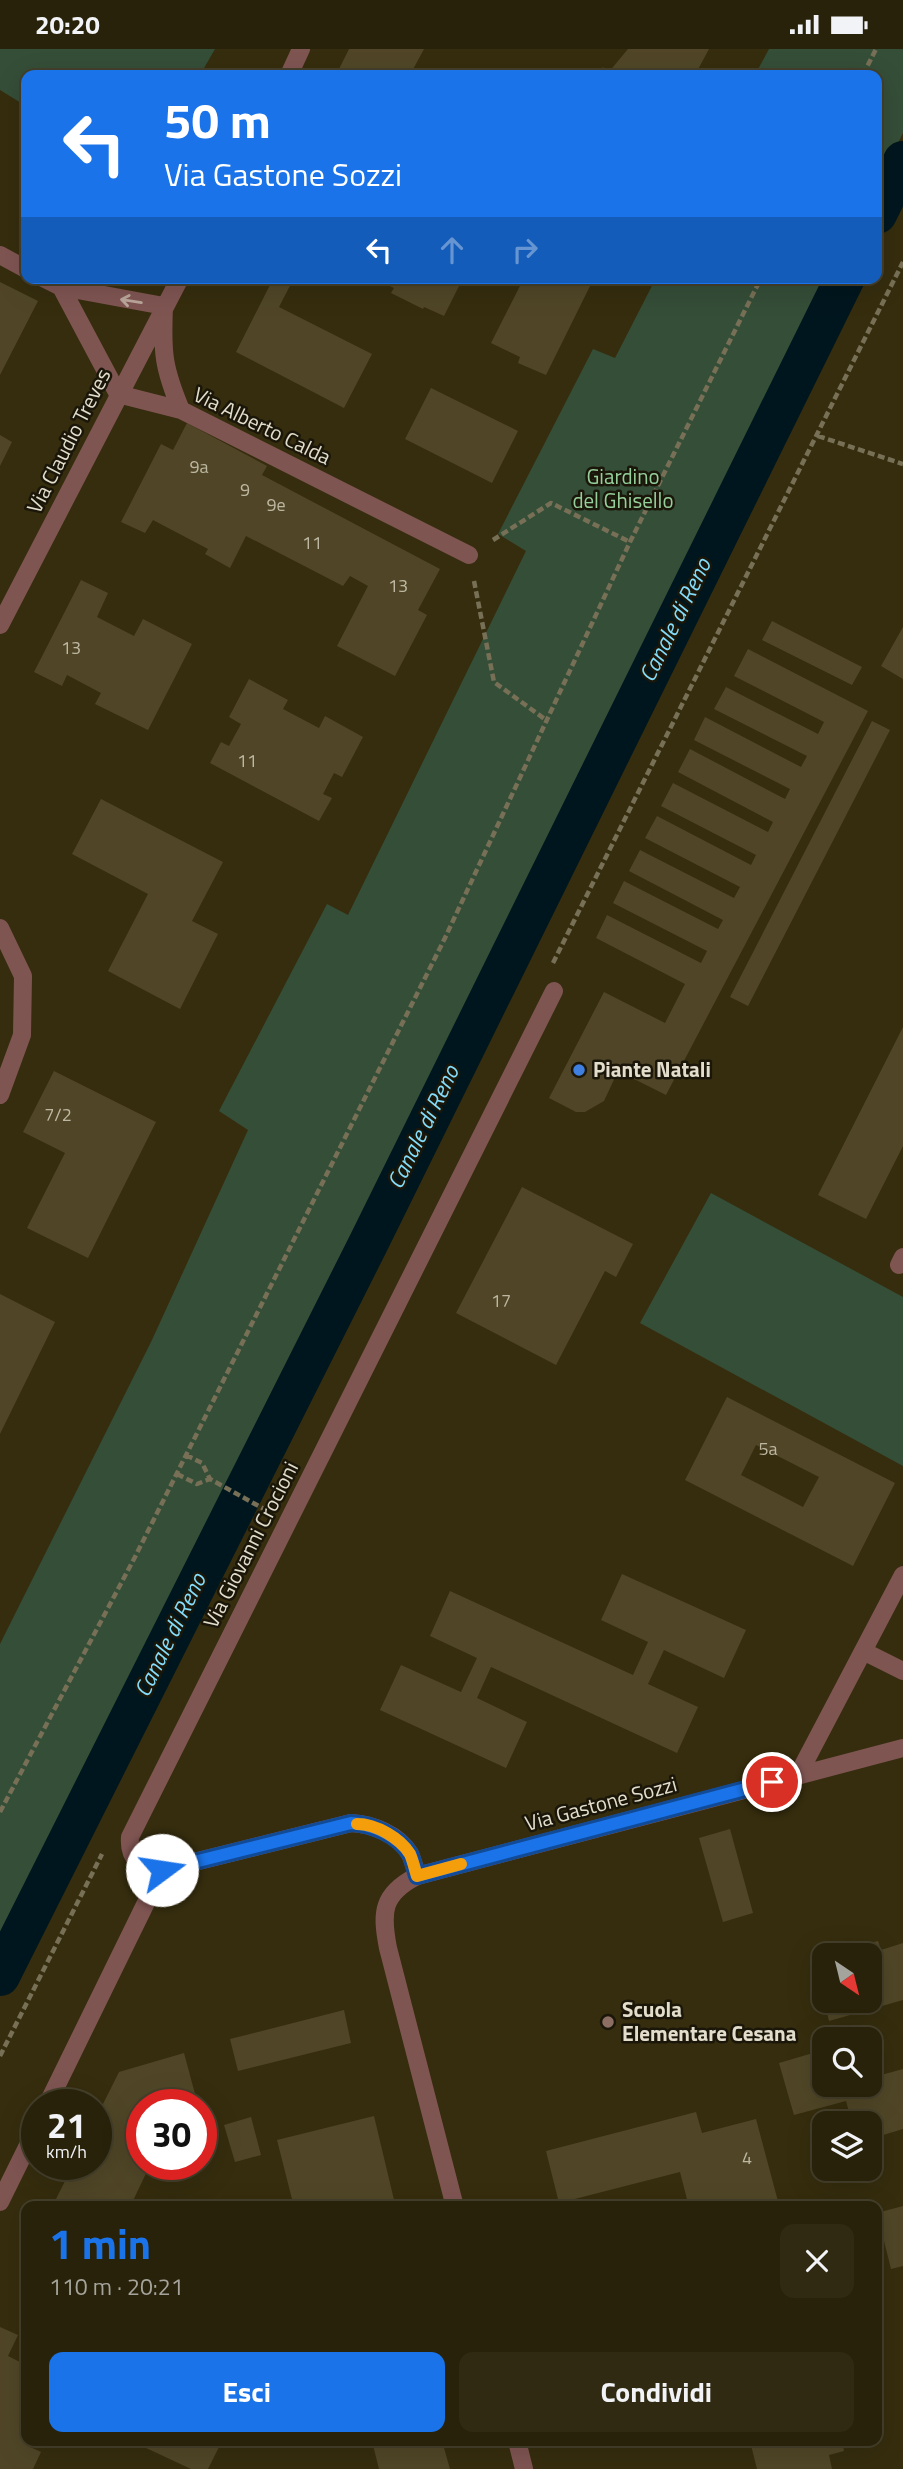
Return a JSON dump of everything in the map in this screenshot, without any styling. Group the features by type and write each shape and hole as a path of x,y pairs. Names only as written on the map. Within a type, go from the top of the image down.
{"street":[{"path":"292,70 302,49"},
{"path":"0,255 21,266"},
{"path":"54,284 61,288 164,306 162,349 167,379 181,410"},
{"name":"Via Claudio Treves","path":"0,625 177,284"},
{"path":"61,288 118,394"},
{"name":"Via Alberto Calda","path":"118,394 181,410 469,555"},
{"path":"0,928 23,976 22,1035 0,1095"},
{"name":"Via Giovanni Crocioni","path":"162,1870 140,1866 132,1858 129,1845 134,1829 555,991"},
{"path":"798,1775 903,1575"},
{"path":"863,1651 903,1671"},
{"name":"Via Gastone Sozzi","path":"453,2201 384,1930 385,1908 391,1894 404,1882 417,1876 903,1748"},
{"path":"55,2089 162,1870 351,1823 366,1824 393,1838 410,1854 417,1876"},
{"path":"0,2201 21,2159"},
{"path":"518,2446 524,2469"}],"path":[{"path":"866,70 876,49"},
{"path":"548,972 903,264"},
{"path":"0,1811 187,1455 445,938 630,541 758,284"},
{"path":"818,436 903,464"},
{"path":"546,720 494,682 469,555 551,503 630,541"},
{"path":"187,1455 202,1463 210,1479 274,1514"},
{"path":"177,1474 197,1484 210,1479"}],"green space":[{"path":"0,49 215,49 203,70 21,70 21,103 0,90"},
{"path":"769,49 903,49 903,133 882,175 882,70 758,70"},
{"name":"Giardino del Ghisello","path":"653,284 827,284 0,1955 0,1644 152,1340 248,1130 219,1111 327,904 348,915 526,551 498,534 593,349 615,358"},
{"path":"711,1193 903,1297 903,1466 640,1323"}],"building":[{"path":"349,49 424,49 413,70 338,70"},
{"path":"628,49 709,49 698,70 610,70"},
{"path":"0,282 38,301 0,375"},
{"path":"270,284 291,284 279,307 372,354 344,408 236,352"},
{"path":"386,284 460,284 444,316 391,293 394,288"},
{"path":"521,284 591,284 546,375 518,363 520,357 491,343"},
{"path":"431,388 518,431 492,483 405,439"},
{"path":"187,423 267,466 262,475 440,569 418,610 427,615 395,676 337,646 368,586 350,576 343,586 246,536 230,568 205,554 208,549 153,520 145,533 121,522 161,444 173,450"},
{"path":"0,435 12,442 0,466"},
{"path":"81,580 108,593 97,617 134,636 143,619 192,644 148,730 95,704 101,693 67,675 62,686 34,672"},
{"path":"772,621 862,667 852,685 762,640"},
{"path":"903,627 903,679 881,666"},
{"path":"748,649 868,711 666,1095 618,1071 604,1101 585,1112 576,1112 549,1098 604,992 665,1023 685,984 596,938 607,915 701,963 707,951 613,903 624,881 718,929 723,920 629,871 640,850 734,898 740,887 645,838 657,816 751,865 756,855 661,806 673,783 768,832 773,822 678,772 690,749 785,799 790,789 694,740 705,717 801,767 807,756 714,709 726,687 818,734 824,722 734,676"},
{"path":"249,679 288,700 283,709 319,728 325,716 363,737 342,777 334,773 323,794 332,798 319,821 210,763 221,742 229,746 241,724 229,717"},
{"path":"872,721 890,730 748,1006 730,997"},
{"path":"101,799 223,862 192,921 218,934 180,1009 108,971 148,894 72,854"},
{"path":"903,1027 903,1146 866,1219 818,1195"},
{"path":"54,1071 156,1122 88,1258 27,1228 65,1153 23,1132"},
{"path":"522,1187 633,1244 616,1277 605,1271 556,1365 456,1313"},
{"path":"0,1294 55,1322 0,1434"},
{"path":"727,1397 895,1483 853,1566 685,1480","holes":["756,1445 819,1477 803,1507 741,1475"]},
{"path":"622,1574 746,1630 724,1678 664,1650 648,1684 698,1707 677,1753 491,1667 477,1698 527,1722 506,1768 380,1710 401,1665 461,1692 477,1658 430,1636 450,1591 633,1675 648,1642 601,1620"},
{"path":"730,1829 753,1913 723,1922 699,1838"},
{"path":"903,1943 903,2000 882,2006 882,1950"},
{"path":"344,2010 351,2043 238,2071 230,2039"},
{"path":"827,2013 857,2013 829,2021"},
{"path":"184,2053 194,2089 126,2089 126,2180 143,2180 133,2201 55,2201 66,2180 112,2180 110,2089 119,2072"},
{"path":"812,2053 812,2097 882,2097 882,2075 903,2069 903,2129 882,2135 882,2111 849,2111 846,2101 794,2115 779,2063"},
{"path":"696,2112 702,2133 756,2119 778,2201 687,2201 680,2172 558,2201 546,2151"},
{"path":"374,2116 394,2201 292,2201 277,2140"},
{"path":"251,2117 261,2155 235,2162 224,2125"},
{"path":"903,2206 903,2266 891,2269 882,2233 882,2212"},
{"path":"0,2327 18,2335 8,2356 21,2362 21,2446 41,2452 33,2469 0,2469"},
{"path":"220,2446 208,2469 191,2469 144,2447"},
{"path":"373,2446 443,2446 450,2469 379,2469"},
{"path":"751,2446 843,2446 844,2451 829,2455 832,2469 757,2469"}],"waterway":[{"name":"Canale di Reno","path":"882,204 903,161"},
{"name":"Canale di Reno","path":"0,1976 368,1244 842,284"}],"slow traffic":[{"path":"357,1824 366,1824 393,1838 410,1854 417,1876 461,1864"}],"place":[{"name":"Piante Natali","path":"579,1070"},
{"name":"Scuola Elementare Cesana","path":"608,2022"}],"route":[{"path":"162,1870 351,1823 366,1824 393,1838 410,1854 417,1876 772,1782"}]}
